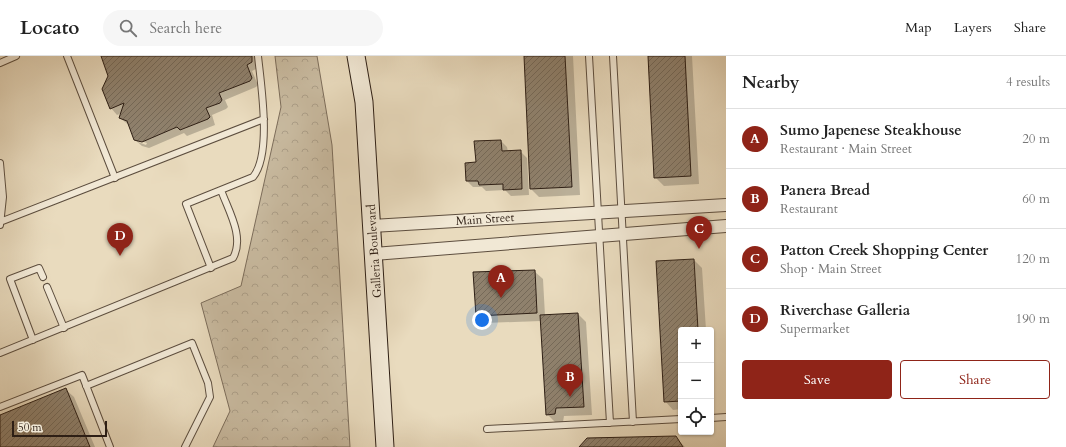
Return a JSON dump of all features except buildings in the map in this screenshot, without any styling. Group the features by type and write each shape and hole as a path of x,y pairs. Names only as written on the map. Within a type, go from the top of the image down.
{"main road":[{"name":"Galleria Boulevard","path":"356,56 364,102 385,447"}],"street":[{"name":"Main Street","path":"372,226 621,210 726,205"},
{"path":"374,254 726,226"}],"lane":[{"path":"0,63 16,56"},
{"path":"67,56 115,178"},
{"path":"211,268 186,204 253,177 257,172 261,161 264,119 258,56"},
{"path":"590,56 610,423"},
{"path":"613,56 633,422"},
{"path":"0,163 3,197 0,224 264,119"},
{"path":"0,353 233,258 238,250 238,237 221,190"},
{"path":"33,340 10,279 40,268 43,277"},
{"path":"48,287 64,328"},
{"path":"86,386 192,343 208,384 210,397 185,447"},
{"path":"0,407 82,375 110,447"},
{"path":"714,418 726,417"},
{"path":"487,429 678,419"}],"green space":[{"path":"275,56 317,56 332,145 350,447 213,447 230,411 201,303 241,286 281,107"}],"place":[{"name":"Patton Creek Shopping Center","path":"699,249"},
{"name":"Riverchase Galleria","path":"120,256"},
{"name":"Sumo Japenese Steakhouse","path":"501,298"},
{"name":"Panera Bread","path":"570,397"}]}
